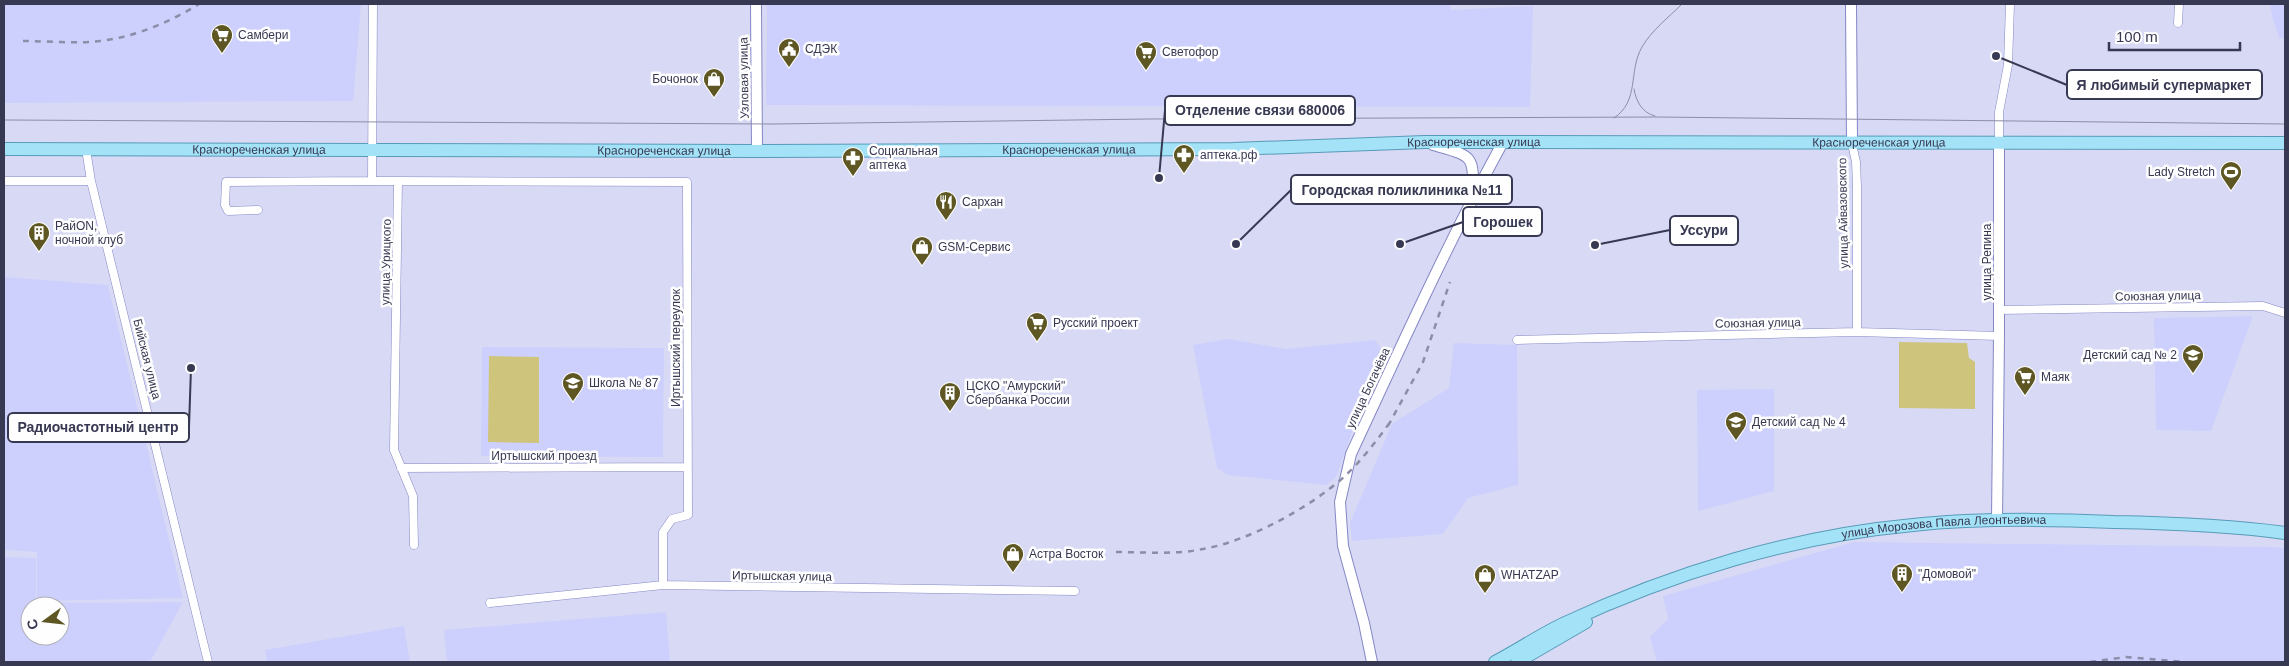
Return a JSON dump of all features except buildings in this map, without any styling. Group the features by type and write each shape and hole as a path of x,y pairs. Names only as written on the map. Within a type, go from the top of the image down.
{"main road":[{"name":"Краснореченская улица","path":"4,149 757,151 1233,149 1425,142 1852,144 2285,143"},
{"name":"улица Морозова Павла Леонтьевича","path":"1495,662 1562,625 1612,603 1688,575 1772,550 1855,532 1893,527 1997,520 2186,524 2285,532"},
{"name":"улица Морозова Павла Леонтьевича","path":"1516,662 1595,618 1612,603"}],"street":[{"path":"372,181 373,4"},
{"name":"Узловая улица","path":"756,4 757,151"},
{"name":"улица Айвазовского","path":"1851,4 1852,144 1856,162 1857,186 1856,332"},
{"name":"улица Репина","path":"1997,520 1999,112 2008,65 2010,4"},
{"path":"2178,4 2178,23"},
{"path":"1425,142 1463,154 1469,158 1473,169 1471,200"},
{"name":"улица Богачёва","path":"1372,662 1364,622 1343,546 1340,505 1345,476 1359,437 1426,290 1471,200 1503,142"},
{"name":"Бийская улица","path":"86,149 91,181 208,662"},
{"path":"4,181 91,181"},
{"path":"258,210 228,211 225,205 226,182 398,181"},
{"name":"Иртышский переулок","path":"398,181 687,182 688,515 672,519 663,532 663,585"},
{"name":"улица Урицкого","path":"398,181 394,450 413,496 414,545"},
{"name":"Союзная улица","path":"1999,310 2262,306 2285,313"},
{"name":"Союзная улица","path":"1517,340 1856,332 1999,336"},
{"name":"Иртышский проезд","path":"401,468 687,467"},
{"name":"Иртышская улица","path":"490,603 663,585 1075,591"}],"shaded area":[{"path":"4,4 361,4 353,101 4,103"},
{"path":"767,4 1450,4 1451,10 1533,6 1530,107 766,105"},
{"path":"2270,4 2285,4 2285,38 2279,38"},
{"path":"4,277 108,285 183,598 70,600 70,596 37,596 37,552 4,550"},
{"name":"Детский сад № 2","path":"2253,316 2211,431 2156,430 2154,318"},
{"path":"1228,339 1286,349 1375,340 1387,357 1354,427 1336,477 1326,485 1228,475 1217,468 1193,345"},
{"path":"1899,342 1967,343 1969,358 1975,362 1975,409 1899,408"},
{"path":"1454,343 1517,345 1518,485 1468,498 1443,534 1352,541 1350,523 1392,424 1449,388"},
{"name":"Школа № 87","path":"482,347 664,348 663,457 481,456"},
{"path":"489,356 539,357 539,443 488,442"},
{"name":"Детский сад № 4","path":"1774,389 1774,491 1698,511 1697,390"},
{"path":"1854,542 2277,547 2285,549 2285,662 1657,662 1650,637 1668,619 1663,596"},
{"path":"4,557 36,558 36,596 20,596 20,646 70,646 70,603 183,602 150,662 4,662"},
{"path":"666,612 670,662 447,662 444,630"},
{"path":"404,626 410,662 267,662 265,650"}],"tram line":[{"path":"1614,118 1622,111 1631,94 1635,66 1642,47 1655,30 1682,4"},
{"path":"1634,89 1640,106 1655,116"},
{"path":"4,120 774,124 1149,119 1657,117 2285,124"}],"railway":[{"path":"23,41 81,42 113,39 152,28 199,4"},
{"path":"1388,426 1423,362 1450,282"},
{"path":"1116,552 1171,553 1192,551 1221,545 1259,531 1297,511 1331,488 1345,476 1375,443 1391,421"},
{"path":"2090,662 2126,657 2184,662"}],"place":[{"name":"Самбери","path":"222,54"},
{"name":"Я любимый супермаркет","path":"1996,56"},
{"name":"СДЭК","path":"789,68"},
{"name":"Светофор","path":"1146,71"},
{"name":"Бочонок","path":"714,98"},
{"name":"аптека.рф","path":"1184,174"},
{"name":"Социальная аптека","path":"853,177"},
{"name":"Отделение связи 680006","path":"1159,178"},
{"name":"Lady Stretch","path":"2231,191"},
{"name":"Сархан","path":"946,221"},
{"name":"Городская поликлиника №11","path":"1236,244"},
{"name":"Горошек","path":"1400,244"},
{"name":"Уссури","path":"1595,245"},
{"name":"РайON, ночной клуб","path":"39,252"},
{"name":"GSM-Сервис","path":"922,266"},
{"name":"Русский проект","path":"1037,342"},
{"name":"Радиочастотный центр","path":"191,368"},
{"name":"Детский сад № 2","path":"2193,374"},
{"name":"Маяк","path":"2025,396"},
{"name":"Школа № 87","path":"573,402"},
{"name":"ЦСКО \"Амурский\" Сбербанка России","path":"950,412"},
{"name":"Детский сад № 4","path":"1736,441"},
{"name":"Астра Восток","path":"1013,573"},
{"name":"\"Домовой\"","path":"1902,593"},
{"name":"WHATZAP","path":"1485,594"}]}
